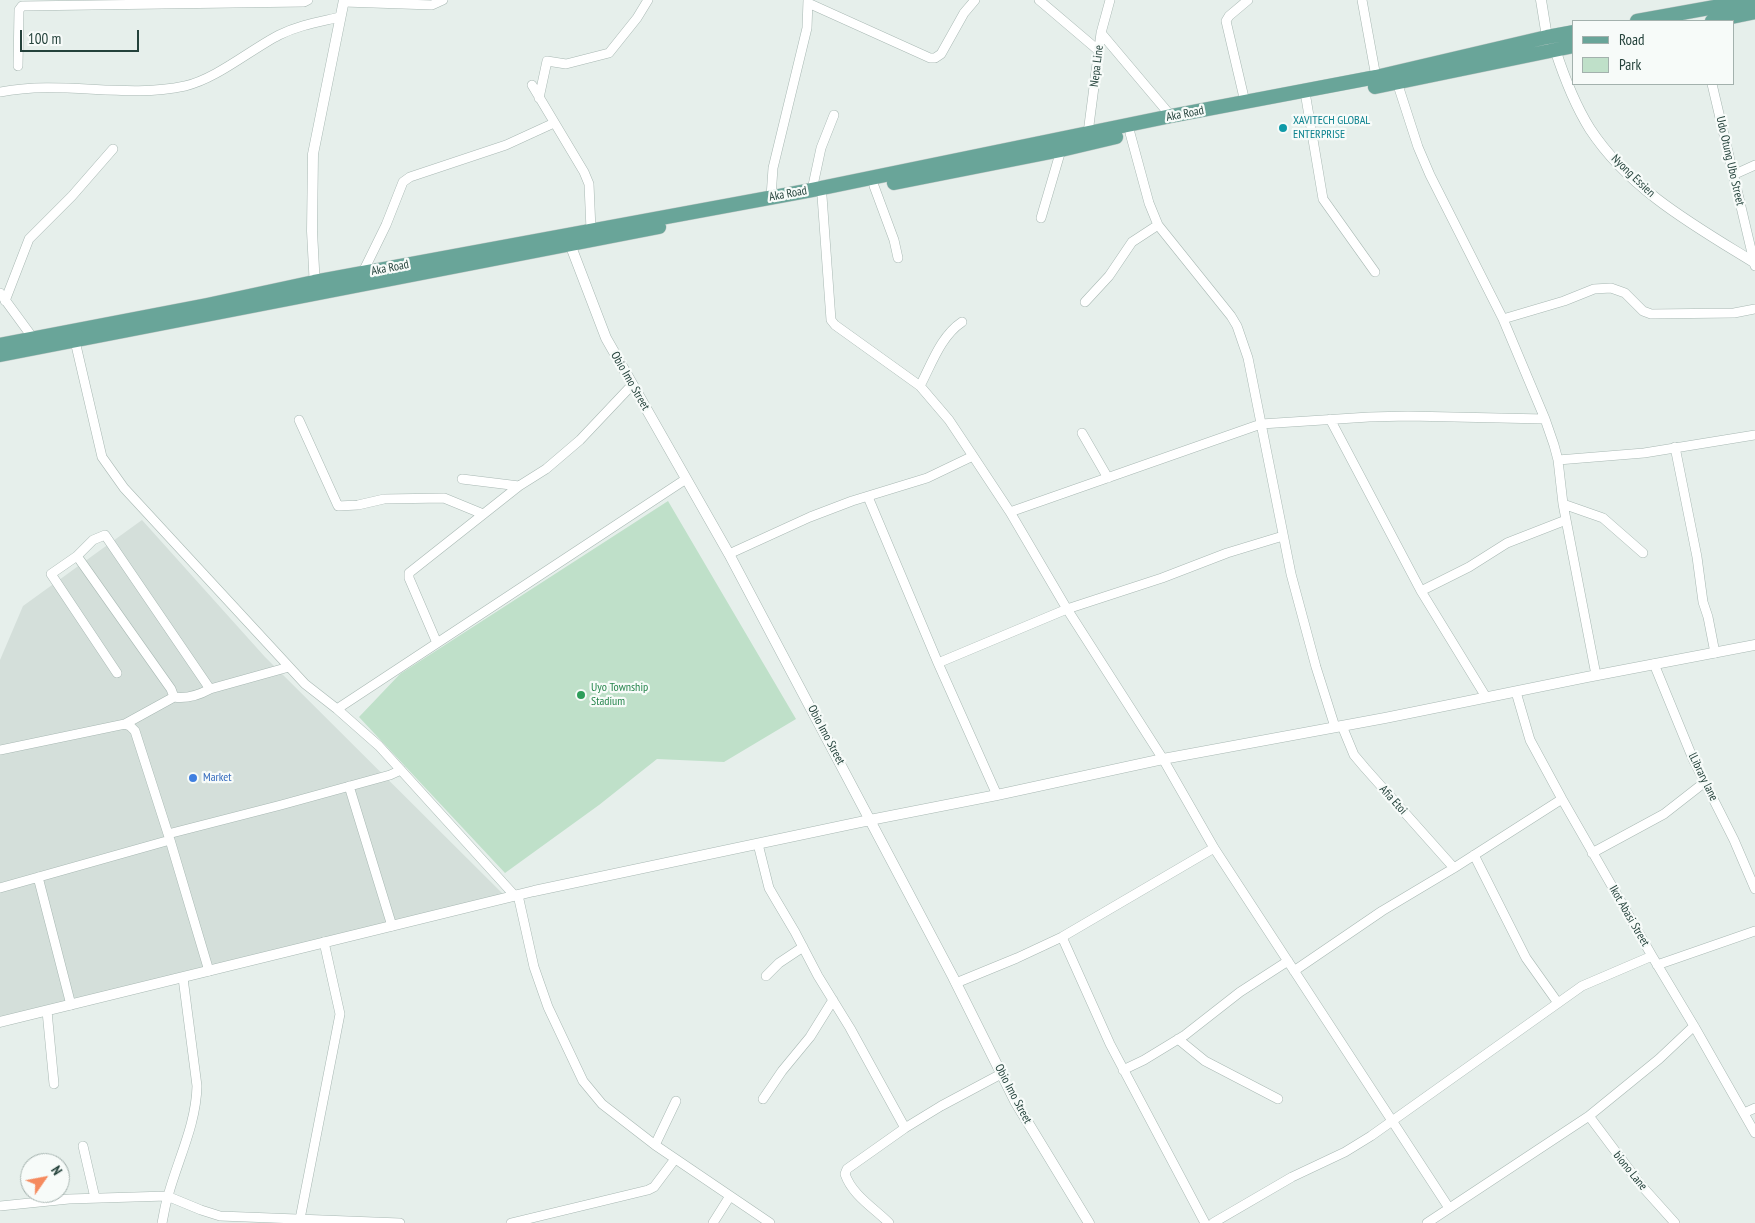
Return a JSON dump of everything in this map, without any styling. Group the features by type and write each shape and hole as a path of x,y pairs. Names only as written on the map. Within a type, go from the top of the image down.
{"main road":[{"path":"1640,20 1700,5 1754,0"},
{"path":"1717,20 1755,12"},
{"name":"Aka Road","path":"0,345 207,305 570,244 817,193 1088,133 1376,77 1572,32"},
{"name":"Aka Road","path":"0,355 75,341 315,288 362,274 771,197 874,186 1061,150 1306,98 1397,82 1572,46"}],"street":[{"path":"18,66 19,10 22,6 52,2 304,2 308,0"},
{"path":"315,288 312,231 314,154 344,1 432,5 443,0"},
{"path":"539,98 547,61 566,64 609,53 637,18 648,0"},
{"path":"771,197 772,168 805,37 808,2 930,58 936,58 941,54 964,13 975,0"},
{"path":"1039,0 1099,51"},
{"name":"Nepa Line","path":"1088,133 1101,33 1110,0"},
{"path":"1244,102 1226,21 1229,16 1248,0"},
{"path":"1362,0 1376,77"},
{"path":"1541,0 1547,37"},
{"path":"0,92 16,89 63,87 127,92 187,86 210,76 277,36 299,26 340,17"},
{"path":"1101,33 1171,116"},
{"name":"Nyong Essien","path":"1556,49 1565,79 1584,118 1622,170 1653,197 1755,264"},
{"path":"1397,82 1418,147 1430,175 1503,319 1546,419 1558,460 1563,504 1596,675"},
{"path":"532,85 584,172 589,184 591,230"},
{"name":"Udo Otung Ubo Street","path":"1712,85 1755,264"},
{"path":"1306,98 1323,199 1375,272"},
{"path":"834,115 821,148 817,193 831,320 835,325 920,386 949,420 1010,512 1067,609 1163,759 1214,848 1449,1208"},
{"path":"362,274 386,225 402,182 410,177 506,145 554,123"},
{"name":"Afia Etoi","path":"1130,134 1149,203 1158,224 1237,326 1248,358 1291,574 1306,630 1338,727 1354,755 1454,868"},
{"path":"34,338 3,297 29,239 72,196 113,149"},
{"path":"1042,218 1061,150"},
{"path":"1733,175 1755,165"},
{"path":"874,186 894,240 898,258"},
{"path":"1085,302 1109,276 1132,242 1158,224"},
{"name":"Obio Imo Street","path":"570,244 606,338 730,554 956,983 1016,1103 1089,1223"},
{"path":"1503,319 1594,290 1611,288 1625,293 1643,311 1651,314 1734,313 1755,309"},
{"path":"920,386 948,335 952,329 962,322"},
{"path":"75,341 102,457 124,488 305,684 379,746 515,896 518,895"},
{"path":"438,643 410,578 410,573 519,486 546,469 580,440 632,385"},
{"path":"1010,512 1261,424 1408,416 1546,419"},
{"path":"1330,419 1421,591 1486,697"},
{"path":"299,420 338,506 358,505 384,499 444,498 484,514"},
{"path":"1082,433 1108,478"},
{"path":"1558,460 1644,453 1755,435"},
{"path":"1675,447 1697,557 1703,602 1715,653"},
{"path":"730,554 810,517 926,478 973,456"},
{"path":"462,479 519,486"},
{"path":"337,709 686,479"},
{"path":"868,497 938,663 998,795"},
{"path":"1563,504 1603,518 1643,553"},
{"path":"1421,591 1469,567 1507,542 1566,520"},
{"path":"117,673 51,574 77,556 93,540 104,535 210,689"},
{"path":"938,663 1067,609 1162,578 1227,553 1283,536"},
{"path":"77,556 171,689 174,696"},
{"path":"0,1022 518,895 1163,759 1338,727 1755,645"},
{"name":"lLibrary lane","path":"1654,664 1693,759 1734,840 1755,889"},
{"path":"0,750 126,724 174,696 181,698 201,694 210,689 289,667"},
{"name":"Ikot Abasi Street","path":"1516,692 1530,740 1592,853 1755,1133"},
{"path":"126,724 135,731 139,742 208,971"},
{"path":"0,888 169,837 390,775 401,770"},
{"path":"1592,853 1664,814 1705,782"},
{"path":"349,786 392,926"},
{"path":"1294,971 1382,911 1454,868 1562,799"},
{"path":"758,844 770,888 905,1128"},
{"path":"956,983 1062,937 1214,848"},
{"path":"1474,855 1526,958 1558,1004"},
{"path":"38,877 71,1006"},
{"path":"518,895 534,967 548,1008 583,1081 602,1104 655,1145 770,1223"},
{"path":"1213,1223 1292,1177 1345,1152 1372,1136 1582,986 1592,981 1755,931"},
{"path":"1062,937 1110,1044 1205,1223"},
{"path":"300,1219 340,1014 324,942"},
{"path":"766,976 779,963 803,947"},
{"path":"1123,1070 1144,1060 1178,1039 1240,992 1288,961"},
{"path":"162,1223 167,1196 190,1130 196,1104 196,1086 184,978"},
{"path":"763,1099 782,1071 810,1037 833,1000"},
{"path":"47,1011 54,1084"},
{"path":"1433,1222 1449,1208 1589,1116 1659,1059 1694,1026"},
{"path":"1178,1039 1205,1061 1278,1099"},
{"path":"889,1223 854,1191 844,1174 847,1169 905,1128 1001,1074"},
{"path":"655,1145 676,1101"},
{"path":"1744,1113 1755,1108"},
{"name":"biono Lane","path":"1589,1116 1640,1184 1676,1223"},
{"path":"83,1146 95,1198"},
{"path":"511,1223 648,1190 654,1187 675,1159"},
{"path":"0,1206 69,1199 167,1196 220,1216 400,1223"},
{"path":"713,1223 730,1196"}],"shaded area":[{"name":"Market","path":"142,520 265,657 505,896 0,1022 0,660 23,606"}],"green space":[{"name":"Uyo Township Stadium","path":"668,501 796,719 724,762 657,759 599,805 505,873 359,717 400,674"}],"place":[{"name":"XAVITECH GLOBAL ENTERPRISE","path":"1283,128"},
{"name":"Uyo Township Stadium","path":"581,695"},
{"name":"Market","path":"193,778"}]}
